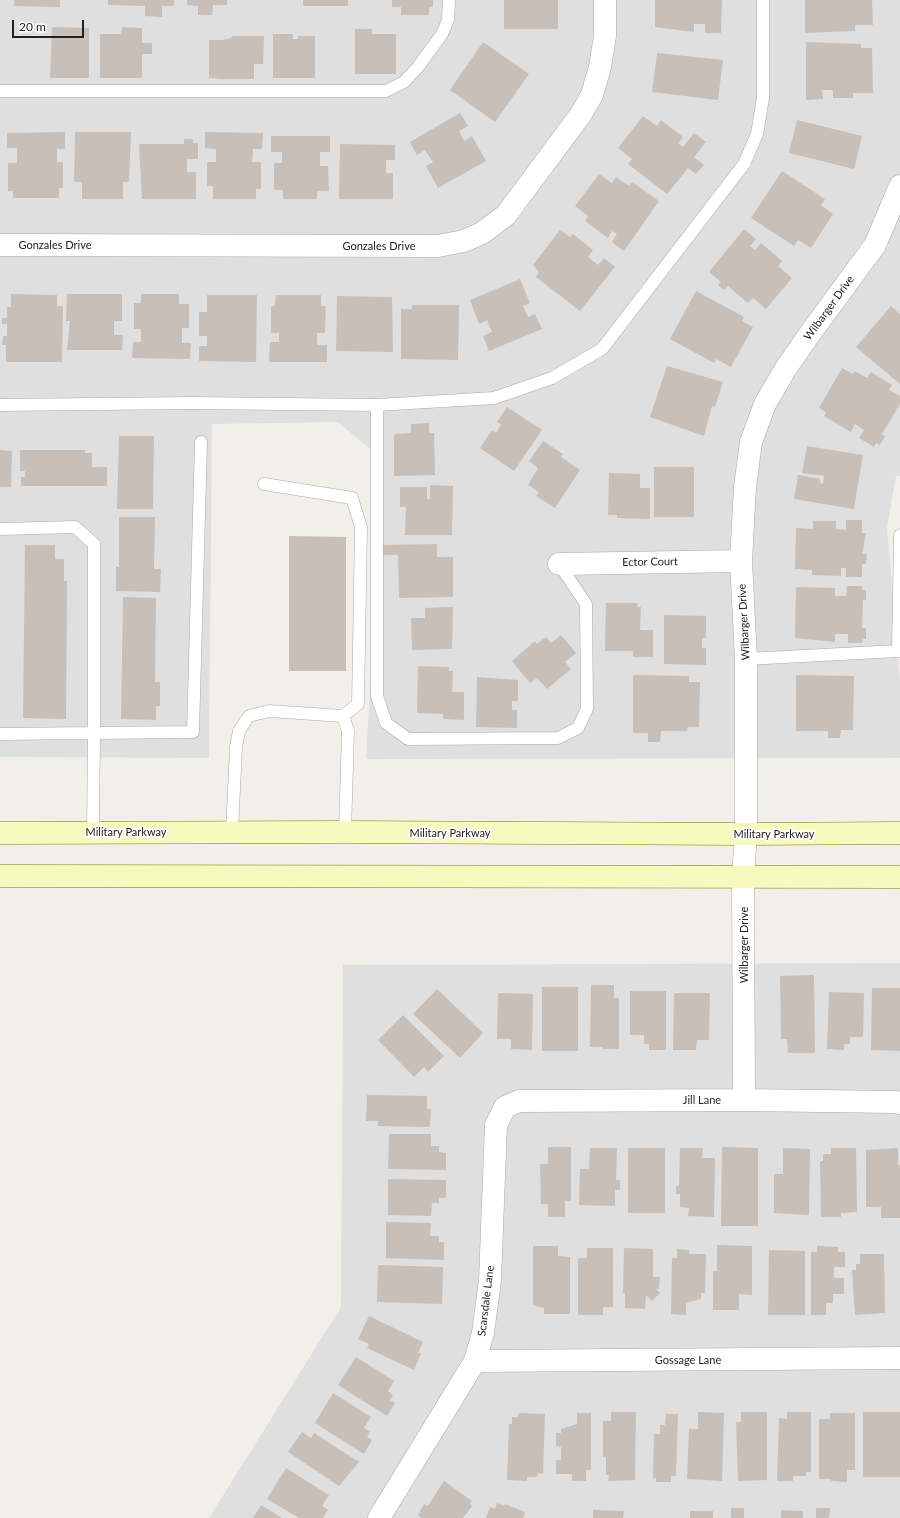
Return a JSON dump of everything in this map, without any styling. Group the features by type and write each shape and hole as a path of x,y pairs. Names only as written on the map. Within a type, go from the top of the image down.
{"main road":[{"name":"Military Parkway","path":"0,833 900,833"},
{"path":"0,876 900,877"}],"street":[{"name":"Gonzales Drive","path":"0,245 438,246 464,241 482,233 506,215 581,114 592,95 600,67 605,36 605,0"},
{"name":"Wilbarger Drive","path":"744,1100 743,876 746,834 746,659 741,560 745,487 751,442 765,404 786,368 875,245 900,186"},
{"name":"Ector Court","path":"559,564 741,560"},
{"name":"Jill Lane","path":"505,1107 519,1101 744,1100 900,1103"},
{"name":"Scarsdale Lane","path":"379,1518 475,1361 484,1333 490,1280 496,1124 505,1107"},
{"name":"Gossage Lane","path":"475,1361 900,1358"}],"lane":[{"path":"0,91 386,91 404,82 418,67 442,34 448,20 449,0"},
{"path":"0,404 199,403 376,405 494,398 552,378 602,349 744,164 758,134 763,98 763,0"},
{"path":"376,405 376,696 386,723 408,739 558,738 578,728 587,709 586,604 559,564"},
{"path":"0,734 193,732 201,442"},
{"path":"232,832 236,747 239,731 249,716 269,711 343,716 358,704 361,527 352,498 264,484"},
{"path":"0,529 76,527 94,544 93,832"},
{"path":"746,659 898,651 900,535"},
{"path":"343,716 348,731 345,832"}],"shaded area":[{"path":"0,0 900,0 900,476 896,476 887,527 900,680 900,758 366,759 383,460 338,422 212,424 209,758 0,757"},
{"path":"900,963 900,1518 209,1518 341,1307 343,965"}],"building":[{"path":"14,0 60,0 60,7 14,6"},
{"path":"108,0 174,0 174,6 162,6 162,17 145,16 145,6 108,5"},
{"path":"187,0 227,0 227,5 213,5 212,15 198,15 198,6 187,5"},
{"path":"303,0 348,0 348,6 303,6"},
{"path":"392,0 433,0 433,7 429,7 429,15 401,15 401,7 392,7"},
{"path":"504,0 558,0 558,29 504,29"},
{"path":"655,0 722,0 721,33 705,33 705,24 694,24 694,32 655,27"},
{"path":"805,0 872,0 873,25 855,25 855,31 805,33"},
{"path":"52,27 89,28 89,78 50,78"},
{"path":"122,27 142,28 142,43 152,43 152,54 142,54 142,78 100,78 100,34 121,34"},
{"path":"355,29 372,29 372,34 396,34 396,74 355,74"},
{"path":"273,34 293,34 293,39 298,39 298,36 315,36 315,78 273,78"},
{"path":"232,36 264,36 263,64 254,64 254,79 209,78 209,40 222,40 231,38"},
{"path":"483,42 529,74 495,122 450,90"},
{"path":"806,42 861,44 861,48 872,48 873,93 853,93 853,98 833,98 833,90 822,90 823,99 806,100"},
{"path":"657,53 723,60 718,100 652,92"},
{"path":"460,113 468,126 459,131 464,141 472,136 486,161 438,188 426,166 433,162 425,150 417,155 410,142"},
{"path":"643,116 657,126 661,120 683,137 678,143 683,147 694,133 706,142 694,157 704,165 696,174 688,168 667,194 628,164 632,159 618,148"},
{"path":"797,120 862,136 854,169 789,153"},
{"path":"65,132 65,149 57,149 57,162 63,162 63,188 59,188 59,198 13,198 13,191 8,191 8,163 17,163 17,148 7,148 7,133"},
{"path":"75,132 131,132 129,182 123,182 123,199 82,199 82,182 74,182"},
{"path":"205,132 263,133 262,149 253,149 252,162 261,162 261,189 256,189 256,199 213,199 213,186 207,186 207,162 216,162 216,149 205,148"},
{"path":"271,136 330,136 330,152 320,152 320,166 328,166 329,191 317,191 317,199 283,199 283,190 274,190 274,163 282,163 282,152 271,152"},
{"path":"184,139 193,139 193,143 198,143 198,159 187,159 187,172 196,172 196,199 142,199 139,144 184,144"},
{"path":"340,144 395,145 395,160 386,160 386,173 393,173 393,199 339,199"},
{"path":"782,171 825,199 821,205 833,214 811,248 798,240 794,246 751,218"},
{"path":"599,174 612,183 616,177 629,186 632,182 659,201 624,251 612,242 617,234 612,231 608,238 585,221 588,216 575,206"},
{"path":"744,229 756,239 750,246 755,250 761,243 782,261 778,266 792,278 766,309 753,298 748,303 728,286 724,290 718,285 721,282 709,272"},
{"path":"560,230 570,237 573,234 593,250 588,257 598,265 604,258 615,267 580,311 536,277 539,272 533,265"},
{"path":"520,279 530,303 523,306 528,317 535,314 542,329 489,351 483,336 492,332 487,320 479,324 470,300"},
{"path":"696,291 744,317 742,321 753,327 731,367 716,359 714,363 670,339"},
{"path":"11,294 57,295 57,306 63,306 62,362 6,362 6,345 2,345 3,336 7,336 7,324 2,324 2,318 7,318 7,307 11,307"},
{"path":"67,294 122,294 122,321 114,321 114,335 123,335 122,350 67,350 70,321 66,321"},
{"path":"141,294 179,294 179,304 189,304 189,328 182,328 182,343 191,343 190,359 132,358 133,342 141,342 141,329 134,329 134,303 141,303"},
{"path":"207,295 257,295 256,362 199,361 199,346 207,346 207,336 199,336 199,312 207,312"},
{"path":"276,295 321,295 321,306 326,306 325,333 317,333 317,345 327,345 327,362 269,362 270,342 279,342 279,333 271,333 271,306 275,306"},
{"path":"337,296 392,297 393,352 336,351"},
{"path":"412,305 459,305 458,360 401,359 401,309 412,309"},
{"path":"891,306 900,314 900,384 856,347"},
{"path":"667,366 723,382 715,407 712,406 704,436 650,417"},
{"path":"842,368 853,374 855,371 867,378 871,372 892,385 889,390 900,396 900,404 882,434 885,436 880,445 876,443 874,447 859,438 864,430 855,424 851,432 824,416 826,412 819,408"},
{"path":"507,407 542,430 514,471 480,448 492,430 496,433 501,425 497,422"},
{"path":"429,423 429,433 434,433 435,475 394,476 394,434 411,433 411,424"},
{"path":"119,436 154,436 153,509 117,509"},
{"path":"543,441 563,454 561,457 580,470 555,508 536,496 539,492 528,485 538,468 529,461"},
{"path":"807,446 863,455 854,509 794,499 798,475 820,479 820,483 823,484 824,476 802,473"},
{"path":"0,450 12,451 11,487 0,487"},
{"path":"20,450 85,450 85,453 92,453 92,467 107,467 107,486 21,486 21,477 25,477 25,471 20,471"},
{"path":"654,467 694,467 694,517 654,517"},
{"path":"609,473 640,474 640,488 650,488 650,519 617,518 617,515 608,515"},
{"path":"430,485 453,486 452,535 405,535 406,507 400,507 400,487 427,487 427,499 430,499"},
{"path":"119,517 155,517 154,569 161,569 160,592 116,591 116,567 119,567"},
{"path":"846,520 862,520 862,533 866,533 862,554 867,554 866,564 862,564 862,577 846,577 846,568 841,568 841,576 812,575 812,570 795,569 796,528 813,529 813,521 836,521 836,529 846,530"},
{"path":"289,536 346,537 346,671 289,671"},
{"path":"437,544 437,557 453,557 453,597 399,598 398,555 382,555 382,545"},
{"path":"25,545 55,545 55,559 64,559 64,581 67,581 66,719 23,718"},
{"path":"847,586 862,586 862,590 866,590 866,600 863,600 862,628 866,628 866,639 863,639 862,643 848,643 848,634 835,634 835,642 795,638 796,587 835,588 835,596 846,596"},
{"path":"123,597 156,598 155,682 160,682 160,706 156,706 156,720 121,719"},
{"path":"606,603 638,603 637,607 641,607 640,630 653,630 653,657 633,657 633,651 605,651"},
{"path":"453,607 452,649 412,650 411,618 425,618 425,608"},
{"path":"664,615 706,616 706,638 702,638 702,648 706,648 706,665 664,664"},
{"path":"561,635 576,653 565,662 571,669 547,689 537,678 530,683 512,661 535,641 537,644 546,637 551,643"},
{"path":"418,666 449,667 449,671 453,671 452,692 464,692 464,720 443,719 443,714 417,713"},
{"path":"633,675 689,676 689,682 700,682 699,727 688,727 687,731 661,731 660,742 648,742 648,733 633,733"},
{"path":"796,675 854,676 853,730 841,730 840,738 828,738 828,731 796,731"},
{"path":"477,677 518,680 518,701 512,701 512,710 517,710 517,728 476,727"},
{"path":"814,975 815,1053 788,1053 787,1039 781,1039 780,976"},
{"path":"591,985 614,985 614,998 619,998 619,1049 590,1047"},
{"path":"542,987 578,987 578,1051 542,1051"},
{"path":"872,988 900,988 900,1051 871,1050"},
{"path":"437,989 483,1033 460,1058 413,1014"},
{"path":"630,991 666,991 666,1050 649,1050 649,1044 644,1044 644,1035 630,1035"},
{"path":"829,992 864,993 863,1037 850,1037 850,1044 844,1044 844,1050 827,1049"},
{"path":"498,993 533,994 532,1050 511,1049 511,1039 497,1039"},
{"path":"674,993 710,993 709,1040 697,1040 696,1050 673,1050"},
{"path":"403,1015 444,1056 428,1072 424,1067 414,1077 378,1040"},
{"path":"367,1095 427,1096 427,1109 431,1109 430,1127 378,1126 378,1121 366,1121"},
{"path":"389,1134 431,1134 431,1146 439,1146 439,1152 446,1153 446,1170 388,1169"},
{"path":"548,1147 571,1147 571,1201 565,1201 565,1217 548,1217 548,1204 541,1204 540,1164 548,1164"},
{"path":"722,1147 758,1148 758,1226 721,1226"},
{"path":"590,1148 617,1148 616,1180 620,1180 620,1190 615,1190 615,1206 579,1205 580,1169 589,1169"},
{"path":"628,1148 665,1148 665,1213 628,1213"},
{"path":"680,1148 703,1148 702,1158 715,1158 714,1217 688,1216 689,1208 680,1207 680,1194 676,1194 676,1186 679,1186"},
{"path":"783,1148 810,1149 809,1215 774,1213 774,1174 783,1174"},
{"path":"831,1148 856,1148 857,1212 841,1213 841,1217 821,1217 820,1161 823,1161 823,1154 831,1154"},
{"path":"898,1148 898,1165 900,1165 900,1218 881,1218 881,1207 866,1207 866,1150"},
{"path":"388,1179 446,1180 446,1198 439,1198 439,1203 432,1203 431,1216 388,1215"},
{"path":"386,1222 431,1223 430,1236 439,1236 439,1242 444,1242 444,1260 386,1258"},
{"path":"717,1245 752,1246 752,1295 739,1294 739,1310 713,1310 713,1271 717,1271"},
{"path":"533,1246 558,1246 558,1256 570,1257 570,1314 544,1314 544,1308 533,1305"},
{"path":"817,1246 838,1247 838,1252 845,1252 845,1267 834,1267 834,1278 844,1278 844,1294 833,1294 833,1303 826,1303 826,1315 811,1315 811,1252 817,1252"},
{"path":"587,1248 613,1248 613,1307 603,1307 603,1315 578,1315 578,1258 587,1258"},
{"path":"624,1248 653,1249 653,1277 660,1277 659,1289 656,1289 660,1293 652,1301 646,1295 645,1309 625,1308 625,1293 623,1293"},
{"path":"677,1249 689,1250 689,1254 706,1254 705,1293 701,1293 701,1299 686,1303 686,1315 671,1314 672,1258 677,1258"},
{"path":"769,1250 805,1251 805,1315 768,1315"},
{"path":"860,1254 884,1254 885,1313 855,1315 852,1270 856,1270 856,1264 860,1264"},
{"path":"378,1265 443,1267 442,1304 377,1302"},
{"path":"369,1316 423,1342 418,1353 421,1354 414,1370 367,1348 369,1344 358,1339"},
{"path":"356,1357 394,1381 388,1391 393,1395 390,1400 395,1403 387,1416 338,1385"},
{"path":"333,1393 371,1417 364,1428 370,1432 367,1437 372,1440 364,1454 315,1423"},
{"path":"611,1412 636,1412 635,1480 608,1481 609,1475 606,1475 606,1457 603,1457 603,1421 611,1421"},
{"path":"698,1412 724,1413 722,1481 687,1479 689,1429 698,1429"},
{"path":"741,1412 767,1412 767,1480 738,1481 736,1422 741,1422"},
{"path":"787,1412 811,1412 811,1472 806,1472 806,1476 793,1476 793,1481 777,1481 779,1418 787,1419"},
{"path":"863,1412 900,1412 900,1477 863,1477"},
{"path":"519,1413 545,1414 543,1474 538,1473 537,1477 527,1477 527,1481 507,1480 509,1424 512,1424 512,1417 518,1417"},
{"path":"577,1413 591,1413 591,1470 586,1470 586,1481 572,1481 572,1474 556,1474 556,1460 561,1460 561,1447 556,1446 556,1433 561,1433 561,1429 577,1424"},
{"path":"830,1413 855,1413 855,1470 847,1470 847,1482 831,1481 831,1479 819,1479 819,1419 830,1419"},
{"path":"666,1414 678,1414 676,1476 671,1476 671,1482 656,1482 656,1478 653,1478 654,1434 660,1434 660,1425 665,1425"},
{"path":"302,1432 311,1438 314,1433 359,1462 339,1486 288,1452"},
{"path":"286,1468 329,1495 322,1506 328,1510 323,1518 299,1518 267,1499"},
{"path":"444,1481 472,1501 470,1504 472,1506 463,1518 421,1518 418,1515 424,1504 428,1506"},
{"path":"497,1503 504,1506 505,1504 525,1512 523,1518 486,1518 490,1507 495,1509"},
{"path":"261,1505 282,1518 253,1518"},
{"path":"731,1508 744,1508 744,1518 731,1518"},
{"path":"816,1508 830,1508 829,1518 816,1518"},
{"path":"593,1510 624,1511 623,1518 593,1518"},
{"path":"781,1510 803,1511 803,1518 781,1518"},
{"path":"690,1511 713,1511 713,1518 690,1518"}]}
